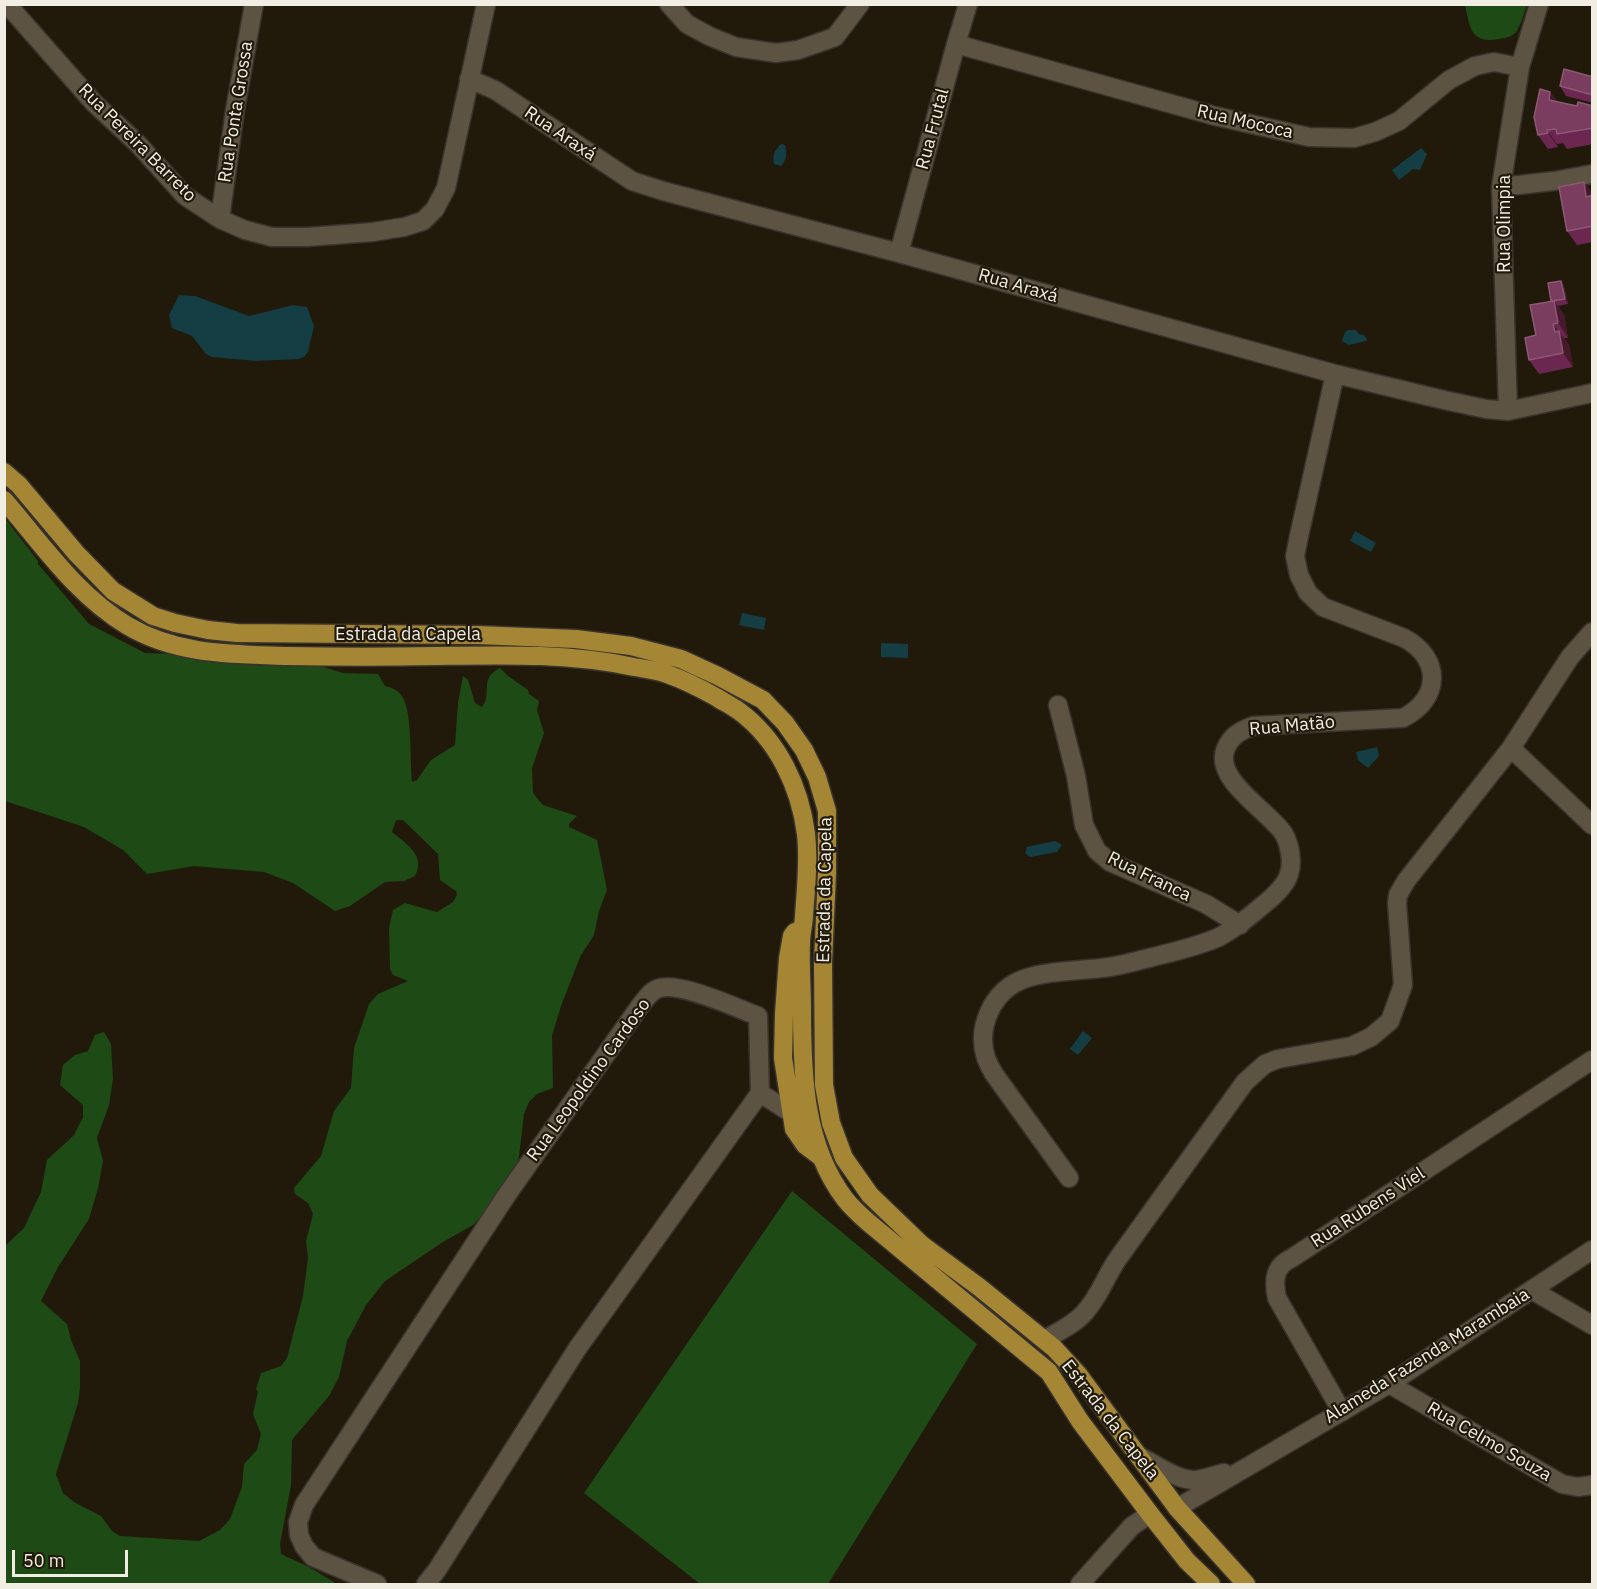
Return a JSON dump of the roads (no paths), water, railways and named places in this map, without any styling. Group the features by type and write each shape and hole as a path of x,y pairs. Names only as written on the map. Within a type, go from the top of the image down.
{"main road":[{"name":"Estrada da Capela","path":"4,472 19,485 76,553 113,591 153,616 175,623 237,633 478,635 576,639 631,646 681,659 763,700 785,723 804,750 817,777 827,811 823,953 824,1085 831,1123 844,1158 870,1195 922,1245 979,1287 1054,1348 1078,1374 1177,1508 1246,1584"},
{"name":"Estrada da Capela","path":"4,500 84,593 129,626 159,640 188,649 225,654 327,657 553,656 614,663 664,673 699,688 739,711 766,736 782,760 795,787 806,834 804,921 801,942 802,1045 806,1099 811,1127 829,1174 847,1202 869,1223 1049,1372 1080,1421 1150,1514 1186,1561 1211,1584"},
{"path":"804,921 792,936 788,958 783,1058 794,1128 805,1145 821,1156"},
{"path":"801,942 806,937 815,936 823,953 811,966 802,962"}],"street":[{"name":"Rua Pereira Barreto","path":"7,4 94,103 138,144 185,196 220,219 245,230 272,237 307,237 404,227 423,221 435,209 446,188 486,4"},
{"name":"Rua Ponta Grossa","path":"220,219 235,110 254,4"},
{"path":"669,4 687,24 709,36 736,46 776,53 798,50 835,37 860,4"},
{"name":"Rua Frutal","path":"899,253 968,4"},
{"name":"Rua Olimpia","path":"1508,411 1501,188 1520,67 1539,4"},
{"name":"Rua Mococa","path":"956,44 1215,116 1309,137 1354,138 1376,132 1399,121 1449,80 1475,66 1494,62 1520,67"},
{"name":"Rua Araxá","path":"469,79 495,90 632,181 663,191 899,253 1335,374 1486,409 1508,411 1593,393"},
{"path":"1501,188 1593,174"},
{"name":"Rua Matão","path":"1069,1178 994,1074 986,1057 983,1038 985,1020 994,1003 1006,989 1023,980 1041,975 1111,967 1179,950 1218,937 1240,925 1276,894 1289,875 1291,853 1283,834 1233,781 1227,770 1224,751 1230,738 1239,731 1253,726 1403,718 1424,703 1430,691 1432,679 1430,665 1416,644 1323,607 1308,593 1299,575 1295,556 1335,374"},
{"path":"1044,1340 1084,1314 1099,1294 1110,1269 1245,1082 1264,1064 1278,1059 1352,1047 1371,1037 1390,1021 1403,985 1398,895 1406,881 1510,748 1570,657 1593,632"},
{"name":"Rua Franca","path":"1058,705 1076,776 1084,825 1097,851 1110,862 1206,904 1240,925"},
{"path":"1510,748 1593,825"},
{"name":"Rua Leopoldino Cardoso","path":"377,1584 313,1557 304,1546 298,1522 304,1505 506,1196 640,1006 655,989 669,986 683,988 758,1016"},
{"path":"426,1584 577,1349 760,1093 758,1016 786,1000"},
{"name":"Rua Rubens Viel","path":"1342,1412 1277,1298 1276,1277 1280,1268 1593,1060"},
{"path":"760,1093 791,1113"},
{"name":"Alameda Fazenda Marambaia","path":"1177,1508 1389,1384 1593,1250"},
{"path":"1532,1290 1593,1324"},
{"name":"Rua Celmo Souza","path":"1389,1384 1562,1484 1578,1487 1593,1485"},
{"name":"Alameda Fazenda Marambaia","path":"1139,1456 1188,1480 1198,1480 1260,1460"},
{"path":"1080,1584 1132,1526 1150,1514"}],"water":[{"path":"781,144 785,145 786,154 781,166 774,164 773,158"},
{"path":"1421,148 1427,154 1420,170 1413,169 1399,180 1392,170"},
{"path":"179,295 195,296 249,316 293,305 307,307 314,326 308,352 304,357 298,359 256,361 212,357 206,354 192,336 172,328 169,315"},
{"path":"1348,330 1356,330 1359,334 1364,335 1366,341 1349,345 1342,341"},
{"path":"1355,531 1376,543 1371,552 1350,541"},
{"path":"742,613 766,618 764,630 739,625"},
{"path":"881,643 908,644 908,658 881,657"},
{"path":"1377,747 1379,756 1368,768 1358,760 1356,752"},
{"path":"1055,841 1062,845 1057,852 1030,857 1025,853 1027,847"},
{"path":"1083,1031 1092,1038 1078,1055 1070,1049"}]}
